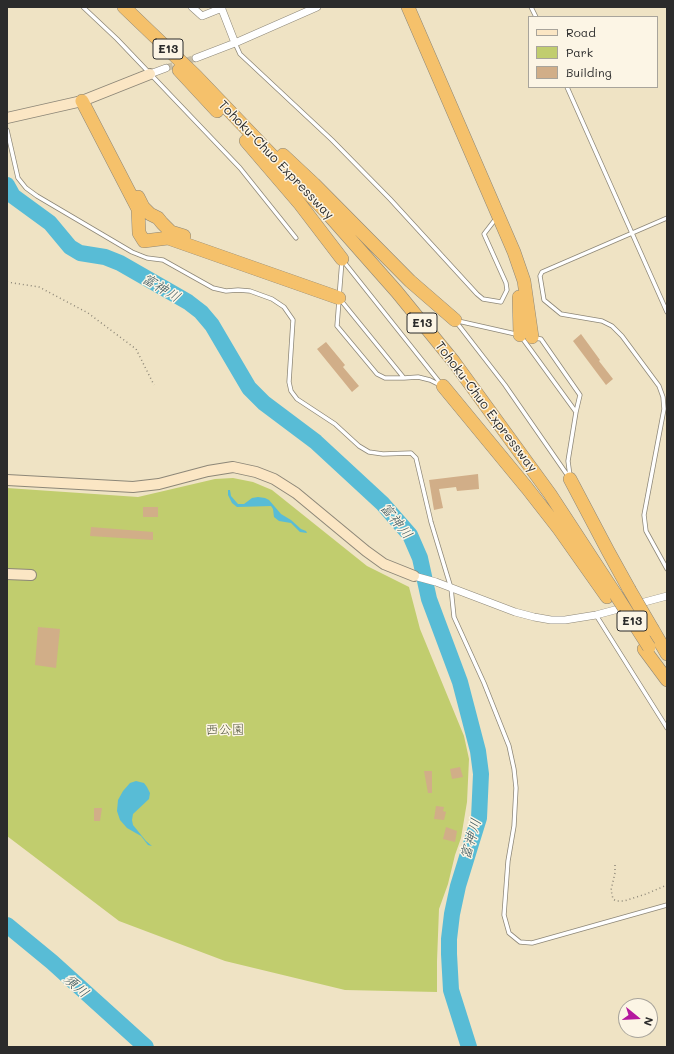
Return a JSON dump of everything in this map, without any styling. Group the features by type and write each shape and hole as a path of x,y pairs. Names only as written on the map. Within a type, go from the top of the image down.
{"highway":[{"name":"Tohoku-Chuo Expressway","path":"124,7 196,76 329,215 397,292 454,362 550,494 612,597 667,676"},
{"path":"403,7 508,252 519,286 526,336"},
{"path":"408,7 514,252 524,281 526,336"},
{"path":"140,22 166,57 253,148 300,204 342,259"},
{"path":"196,76 314,184 410,280 455,320"},
{"path":"82,101 102,129 143,207 150,214 158,218 172,232 340,294"},
{"path":"82,101 138,209 139,233 144,241 168,238 340,294"},
{"path":"443,386 527,488 612,597"},
{"path":"570,479 629,589 667,654"},
{"path":"647,648 667,680"}],"street":[{"path":"192,7 202,16 221,8 235,43"},
{"path":"196,58 235,43 317,7"},
{"path":"7,118 82,101 166,68"},
{"path":"7,480 133,487 159,484 208,471 233,467 256,472 274,479 296,493 384,564 534,618 565,620 596,615 667,596"},
{"path":"7,574 31,575"}],"lane":[{"path":"82,7 117,39 240,168 296,238"},
{"path":"531,7 536,16"},
{"path":"235,43 240,54 332,140 390,199 476,294 483,299 501,302 507,290 506,283 484,234 494,221"},
{"path":"567,88 667,312"},
{"path":"7,130 18,178 26,188 37,196 132,252 147,258 163,260 213,288 226,292 238,290 250,291 272,299 284,307 293,320 289,382 291,391 297,399 334,424 369,452 383,454 411,454 416,458 430,522 450,588 454,617 484,682 509,746 514,769 516,788 514,826 508,861 504,915 509,933 520,942 532,943 667,905"},
{"path":"667,218 542,272 540,276 544,300 560,314 602,321 612,326 622,336 659,386 663,397 664,409 644,515 646,531 667,569"},
{"path":"342,259 338,326 377,374 385,378 418,378 430,380 443,386"},
{"path":"342,259 443,386"},
{"path":"340,294 404,378"},
{"path":"455,320 541,339 580,395 568,460 570,479"},
{"path":"455,320 505,385 570,479"},
{"path":"526,336 576,412"},
{"path":"596,615 667,728"}],"path":[{"path":"7,282 39,287 88,313 136,349 154,385"},
{"path":"615,865 615,873 611,890 613,899 624,901 667,885"}],"green space":[{"name":"西公園","path":"233,478 253,482 272,490 367,566 409,587 420,629 464,736 469,759 467,802 461,838 439,909 437,992 345,990 225,961 119,921 7,836 7,488 138,497 215,479"}],"water":[{"path":"228,490 230,490 231,496 238,504 244,504 252,498 258,497 269,500 281,514 307,533 300,532 291,523 279,521 274,517 271,506 237,507 232,503 228,495"},
{"path":"136,781 144,783 150,793 149,799 133,814 133,825 152,846 148,845 141,836 127,828 120,820 117,811 118,800 123,791 130,783"}],"building":[{"path":"581,334 613,379 606,385 573,341"},
{"path":"326,342 345,365 343,367 359,386 352,392 317,349"},
{"path":"478,474 479,489 457,491 456,487 439,489 443,508 434,510 429,480"},
{"path":"143,507 158,507 158,517 143,517"},
{"path":"91,527 153,532 153,540 90,536"},
{"path":"38,627 60,629 56,668 35,665"},
{"path":"460,767 463,777 452,779 450,769"},
{"path":"424,771 432,771 432,793 428,793"},
{"path":"436,806 444,807 443,811 446,812 444,820 434,819"},
{"path":"94,808 102,808 100,821 94,821"},
{"path":"446,827 457,831 455,842 443,839"}],"waterway":[{"name":"富神川","path":"7,185 13,196 50,223 70,247 80,253 105,257 120,263 188,302 201,312 212,325 249,388 264,403 316,442 382,503 410,535 420,558 429,599 460,682 478,751 481,774 479,818 458,886 452,914 449,939 451,990 469,1047"},
{"name":"須川","path":"7,925 52,962 146,1047"}],"tunnel":[{"path":"166,68 196,58"}]}
